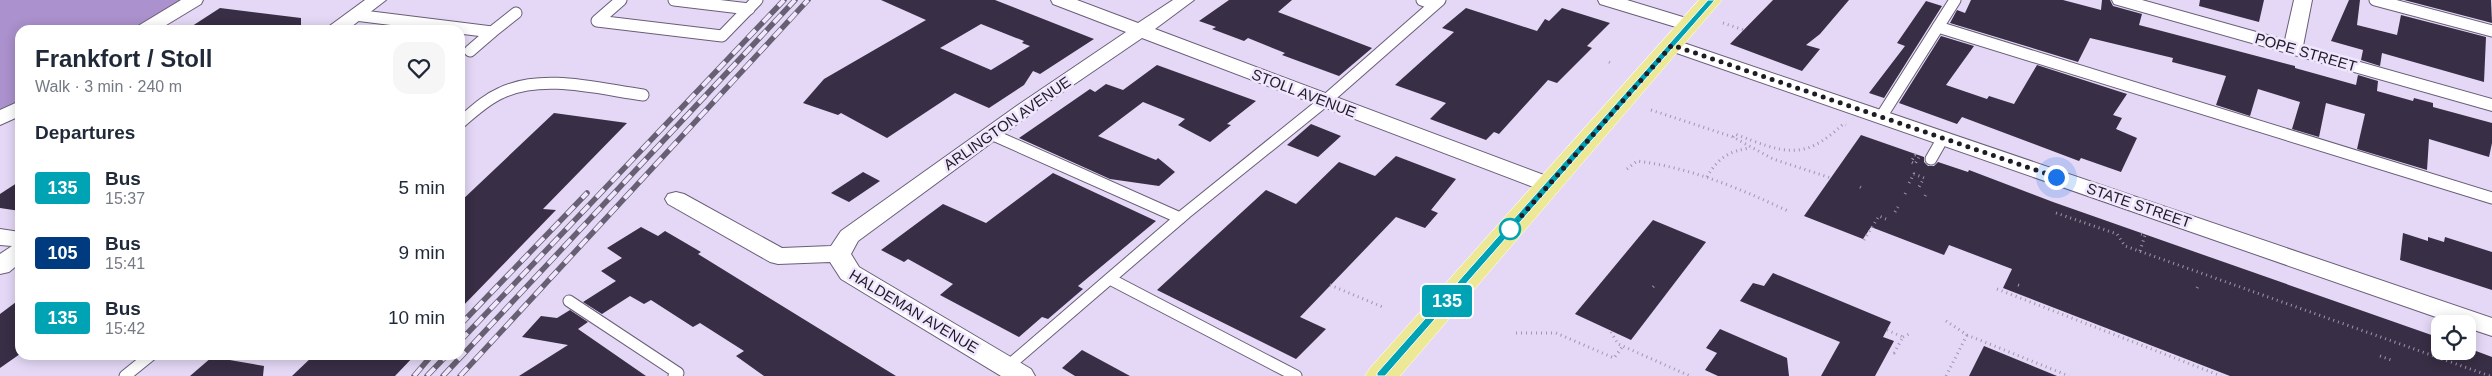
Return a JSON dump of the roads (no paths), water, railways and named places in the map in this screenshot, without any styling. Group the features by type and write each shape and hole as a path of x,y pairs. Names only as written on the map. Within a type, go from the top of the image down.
{"main road":[{"path":"1381,376 1711,0"}],"street":[{"path":"154,25 194,0"},
{"path":"341,25 376,0"},
{"name":"STOLL AVENUE","path":"1060,0 1549,185"},
{"name":"ARLINGTON AVENUE","path":"840,254 849,236 991,134 1185,0"},
{"path":"1607,0 1689,25"},
{"name":"POPE STREET","path":"2121,0 2492,104"},
{"path":"2293,48 2304,0"},
{"name":"STATE STREET","path":"1672,45 2492,327"},
{"path":"0,119 15,110"},
{"name":"HALDEMAN AVENUE","path":"676,199 778,256 840,254 843,266 850,274 1014,371"},
{"path":"0,237 15,239"},
{"path":"0,266 15,256"}],"lane":[{"path":"621,0 597,21 722,36 757,0"},
{"path":"674,0 749,8"},
{"path":"1422,0 1437,2"},
{"path":"1881,117 1955,0"},
{"path":"2375,0 2492,31"},
{"path":"1014,371 1110,279 1180,218 1324,101 1437,2"},
{"path":"470,51 516,12"},
{"path":"355,15 436,25"},
{"path":"1938,27 2492,198"},
{"path":"465,29 492,32"},
{"path":"465,119 480,106 507,90 528,85 566,86 643,95"},
{"path":"991,134 1180,218"},
{"path":"1931,159 1943,138"},
{"path":"1110,279 1296,376"},
{"path":"569,301 678,373 674,376"},
{"path":"125,376 145,360"}],"railway":[{"path":"465,336 784,0"},
{"path":"465,352 795,0"},
{"path":"460,376 808,0"},
{"path":"465,320 587,193"},
{"path":"414,376 428,360"},
{"path":"427,376 442,360"},
{"path":"443,376 458,360"}]}
